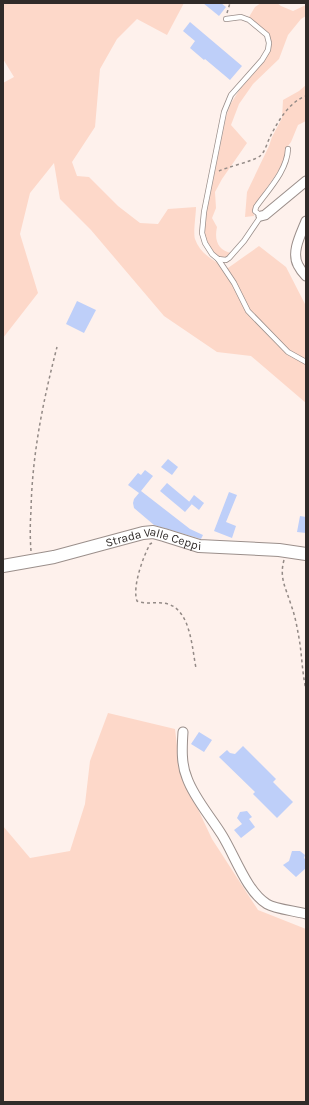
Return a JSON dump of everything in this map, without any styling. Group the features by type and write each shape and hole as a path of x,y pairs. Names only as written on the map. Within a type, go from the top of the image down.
{"street":[{"path":"261,216 265,215 306,181"},
{"path":"306,221 297,244 295,255 298,265 306,276"},
{"name":"Strada Valle Ceppi","path":"3,566 54,557 143,533 153,532 199,546 286,551 306,554"},
{"path":"183,732 182,746 186,777 250,885 260,899 268,905 306,914"}],"lane":[{"path":"226,19 241,17 249,20 267,35 269,43 268,50 262,60 231,94 224,112 204,212 202,233 205,243 234,283 248,311 288,352 306,362"},
{"path":"218,259 226,260 229,258 244,241 261,216 255,211 256,207 283,169 288,158 288,149"}],"path":[{"path":"226,19 230,3"},
{"path":"211,174 260,156 266,148 270,137 282,116 292,104 306,96"},
{"path":"32,561 30,541 31,489 44,400 57,347"},
{"path":"154,542 150,544 145,552 138,577 137,601 142,603 156,602 170,605 180,613 188,626 196,668"},
{"path":"286,551 281,570 282,579 292,606 299,639 306,690"}],"shaded area":[{"path":"3,3 184,3 167,35 137,19 117,39 100,69 95,127 72,162 77,176 89,177 118,206 140,223 158,224 168,209 196,207 194,232 197,244 208,257 223,266 228,268 259,246 286,267 306,306 306,403 251,356 217,352 164,316 91,230 60,199 54,163 30,193 20,234 38,293 3,338 3,83 14,77 3,59"},
{"path":"261,3 277,3 293,11 306,5 306,16 301,19 288,35 279,59 253,84 239,104 231,125 247,143 222,179 215,192 216,208 212,218 217,227 216,236 218,244 223,250 232,253 227,258 218,257 211,249 204,234 207,211 226,117 230,105 244,83 264,61 272,44 269,34 249,17 255,7"},
{"path":"306,85 306,121 298,125 291,142 285,150 285,157 280,169 253,208 254,216 245,217 247,192 282,118 283,100 299,91"},
{"path":"108,713 175,729 180,771 212,839 258,910 306,929 306,1102 3,1102 3,826 30,858 70,851 85,804 90,761"}],"building":[{"path":"203,3 221,3 226,7 219,16"},
{"path":"190,22 242,66 230,80 190,48 195,41 183,31"},
{"path":"77,301 96,310 84,333 66,324"},
{"path":"168,459 178,467 172,475 161,467"},
{"path":"145,470 153,476 141,491 190,529 203,535 201,539 154,525 134,508 134,499 139,493 128,485 138,473 141,475"},
{"path":"167,483 192,504 185,512 160,491"},
{"path":"229,492 237,495 226,522 236,526 232,538 214,531"},
{"path":"194,495 204,503 199,510 189,502"},
{"path":"300,516 306,517 306,533 297,532"},
{"path":"199,732 212,740 204,752 191,744"},
{"path":"243,746 276,779 273,782 293,802 277,818 253,794 255,792 219,757 227,750 230,753 235,754"},
{"path":"247,811 252,817 249,819 255,827 241,838 234,830 242,824 237,818 240,812"},
{"path":"292,851 300,851 305,855 304,858 306,860 306,868 296,877 283,865 289,861"}]}
